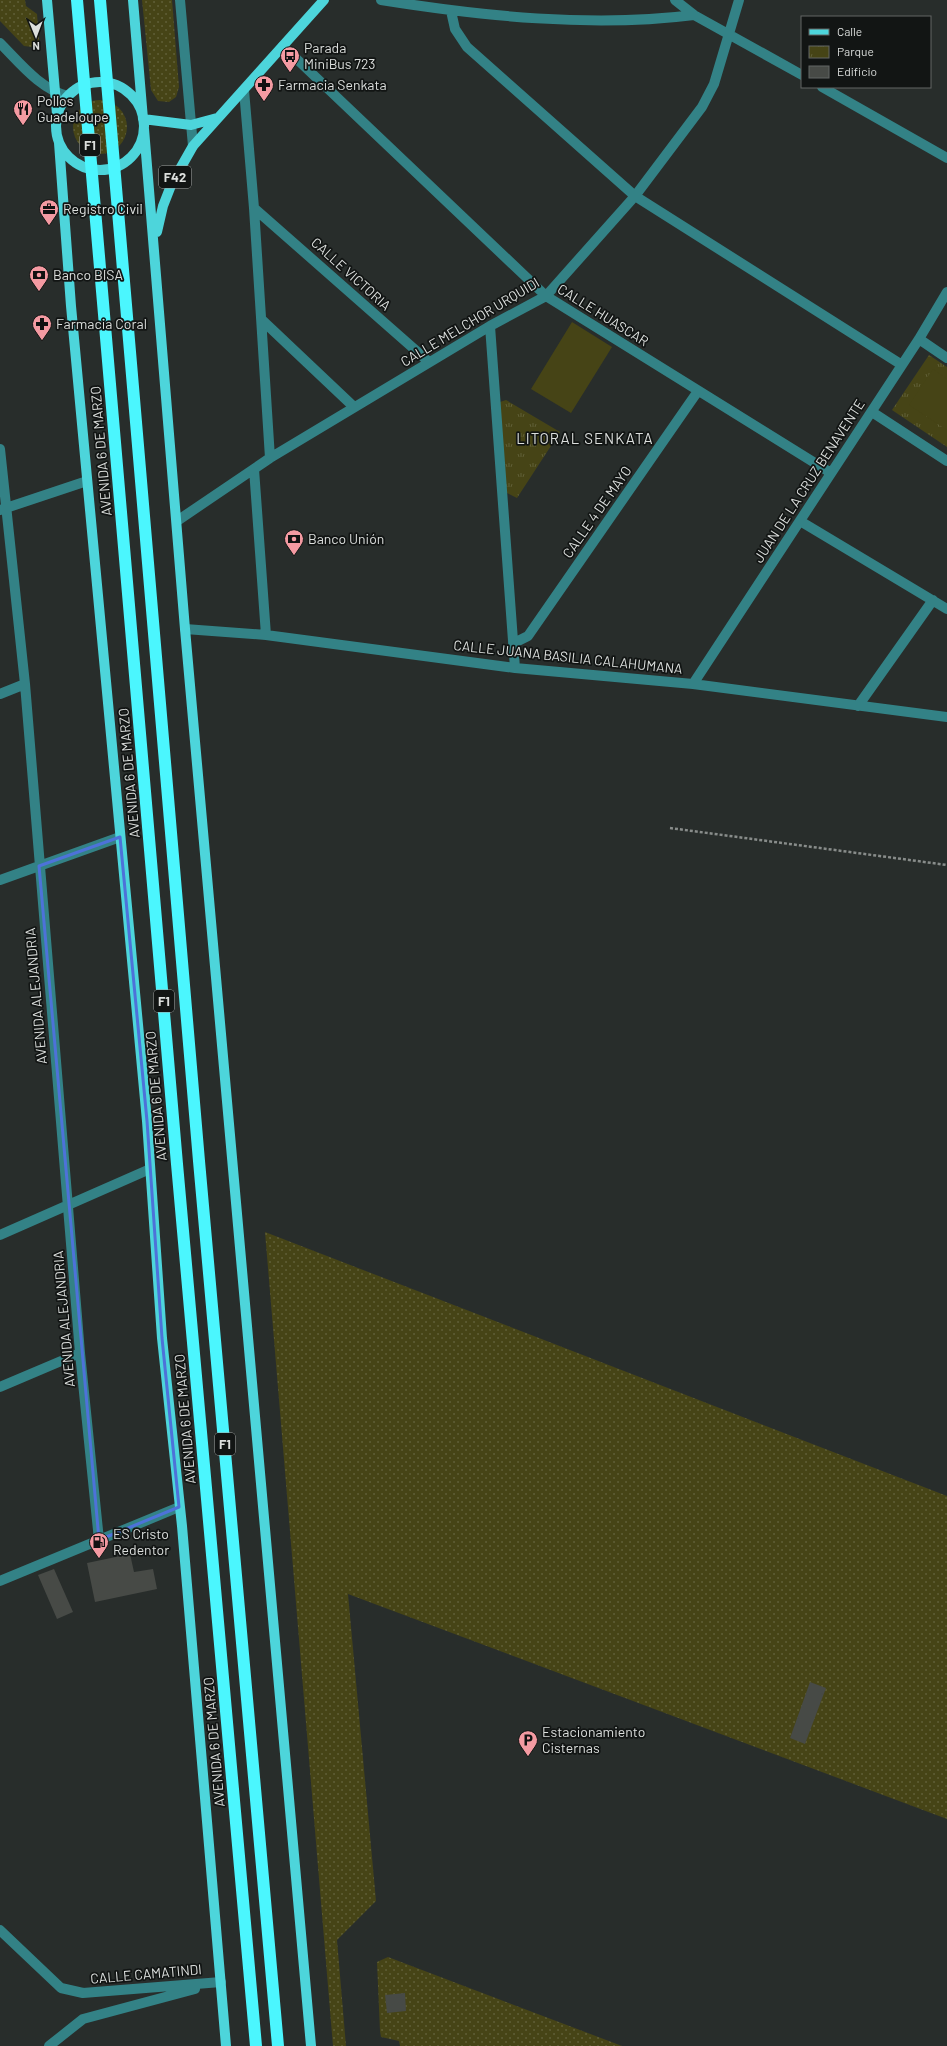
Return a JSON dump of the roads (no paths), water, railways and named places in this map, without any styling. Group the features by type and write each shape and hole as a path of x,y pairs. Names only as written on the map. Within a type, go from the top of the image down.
{"highway":[{"name":"AVENIDA 6 DE MARZO","path":"77,0 177,1164 256,2046"},
{"name":"F1","path":"100,0 199,1161 278,2046"}],"main road":[{"path":"47,0 59,143 67,155 75,163 94,170 105,170 124,163 132,156 142,139 143,124 138,105 128,93 119,87 108,83 97,82 75,89 60,107 57,116"},
{"path":"133,0 155,246 185,629 311,2046"},
{"name":"F42","path":"155,246 163,206 172,183 193,146 324,0"},
{"path":"143,124 191,125 217,118"},
{"name":"AVENIDA 6 DE MARZO","path":"59,143 70,306 150,1169 162,1338 180,1507 226,2046"}],"street":[{"path":"180,0 193,146"},
{"path":"381,0 451,11 588,20 651,20 694,15"},
{"path":"675,0 694,15 801,74"},
{"name":"CALLE MELCHOR URQUIDI","path":"177,520 270,458 354,407 490,326 546,296 635,196 702,107 714,84 739,0"},
{"path":"451,11 455,29 467,47 635,196 902,365"},
{"path":"0,43 35,78 55,93 68,96"},
{"name":"CALLE HUASCAR","path":"283,46 546,296 831,473"},
{"path":"824,88 947,158"},
{"path":"244,90 262,320 270,458"},
{"name":"CALLE VICTORIA","path":"254,208 429,362"},
{"name":"JUAN DE LA CRUZ BENAVENTE","path":"693,684 872,412 947,292"},
{"path":"262,320 354,407"},
{"path":"490,326 515,668"},
{"path":"919,339 947,358"},
{"name":"CALLE 4 DE MAYO","path":"514,643 528,636 698,391"},
{"path":"872,412 947,460"},
{"name":"AVENIDA ALEJANDRIA","path":"0,449 3,509 24,684 80,1353 99,1540"},
{"path":"254,469 266,635"},
{"path":"3,509 87,481"},
{"path":"800,521 947,609"},
{"path":"858,706 933,600"},
{"name":"CALLE JUANA BASILIA CALAHUMANA","path":"185,629 266,635 515,668 693,684 947,717"},
{"path":"0,694 24,684"},
{"path":"0,880 120,837"},
{"path":"1,1232 68,1205 150,1169"},
{"path":"0,1387 80,1353"},
{"path":"0,1581 180,1507"},
{"name":"CALLE CAMATINDI","path":"0,1930 61,1988 83,1993 221,1982"},
{"path":"49,2046 83,2019 221,1982"}],"place":[{"name":"Parada MiniBus 723","path":"290,73"},
{"name":"Farmacia Senkata","path":"264,102"},
{"name":"Pollos Guadeloupe","path":"23,126"},
{"name":"Registro Civil","path":"49,226"},
{"name":"Banco BISA","path":"39,292"},
{"name":"Farmacia Coral","path":"42,341"},
{"name":"Banco Unión","path":"294,556"},
{"name":"ES Cristo Redentor","path":"99,1559"},
{"name":"Estacionamiento Cisternas","path":"528,1757"}],"district":[{"name":"LITORAL SENKATA","path":"585,439"}]}
